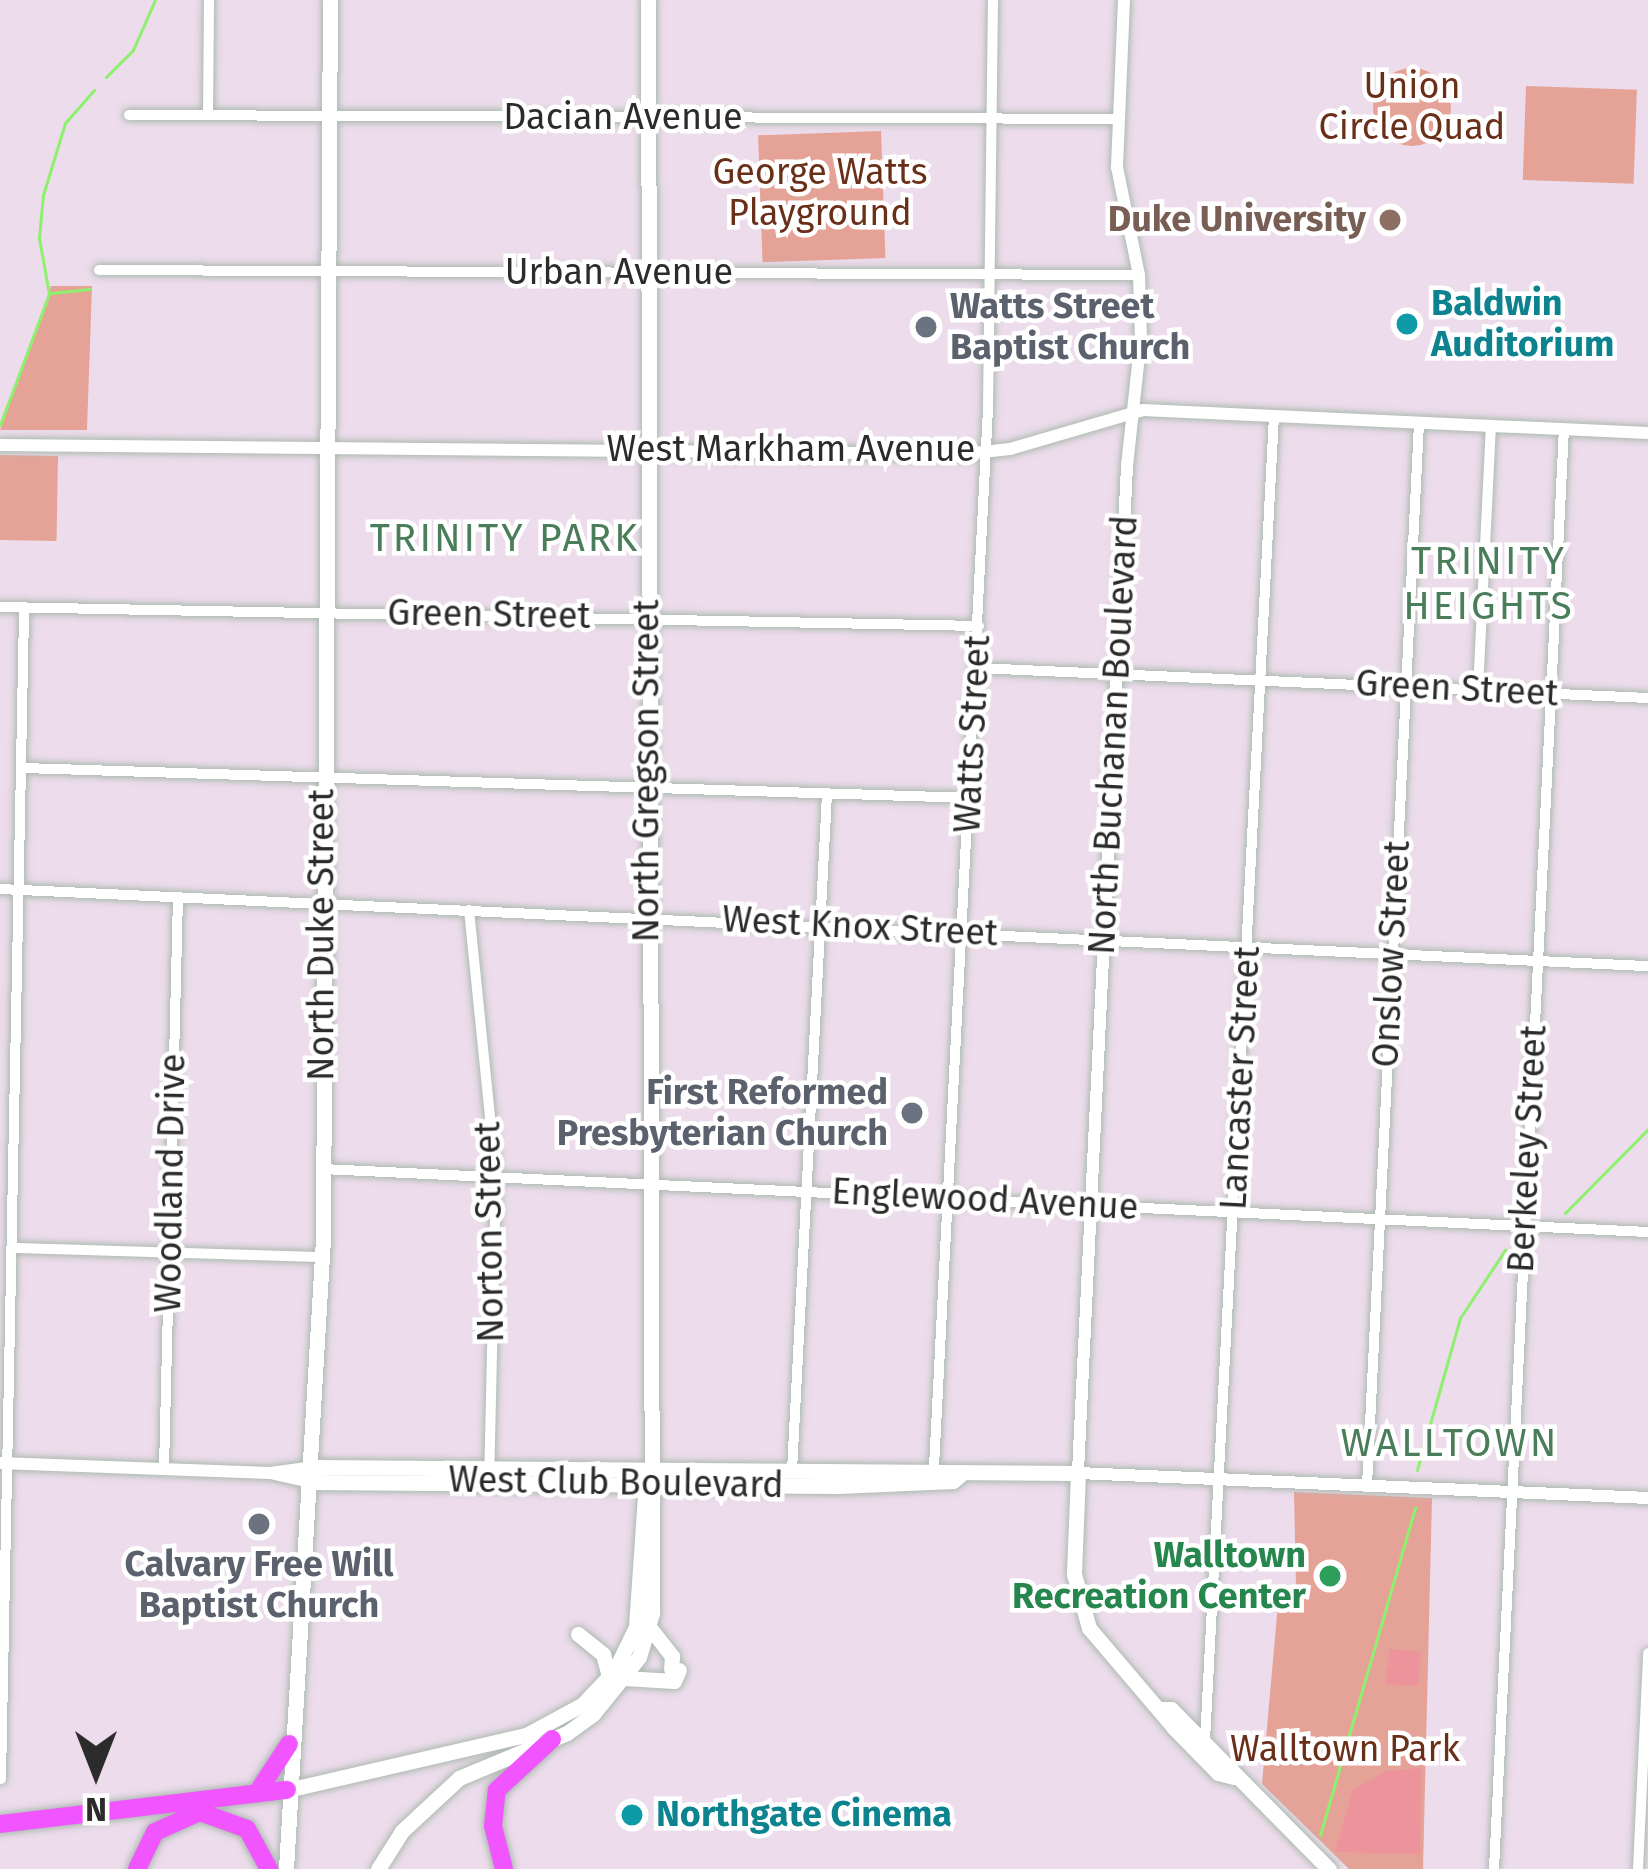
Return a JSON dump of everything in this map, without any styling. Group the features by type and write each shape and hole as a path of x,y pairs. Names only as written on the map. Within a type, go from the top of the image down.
{"highway":[{"path":"504,1869 493,1826 497,1790 553,1739"},
{"path":"259,1790 289,1744"},
{"path":"0,1824 287,1790"},
{"path":"137,1869 155,1832 200,1812 247,1829 269,1869"}],"main road":[{"name":"North Duke Street","path":"286,1869 289,1744 311,1474 322,1257 330,0"},
{"name":"North Gregson Street","path":"378,1869 402,1831 445,1788 553,1739 593,1714 650,1628 648,0"},
{"name":"West Club Boulevard","path":"648,1481 934,1467 961,1474 1078,1473"},
{"path":"900,1484 934,1467"},
{"path":"1078,1473 1073,1560 1082,1611 1098,1641 1206,1761 1234,1777"},
{"name":"West Club Boulevard","path":"311,1474 900,1484 953,1481 961,1474"},
{"name":"North Gregson Street","path":"287,1790 526,1735 571,1713 617,1677 639,1612 648,1481"},
{"path":"578,1634 603,1654 617,1677 674,1681 672,1656 650,1628"},
{"path":"1162,1709 1204,1741 1234,1777 1329,1869"}],"street":[{"path":"208,115 209,0"},
{"name":"Watts Street","path":"934,1467 986,453 993,0"},
{"name":"North Buchanan Boulevard","path":"1078,1473 1116,674 1135,411 1138,274 1120,194 1124,0"},
{"name":"Dacian Avenue","path":"129,115 1118,119"},
{"name":"Urban Avenue","path":"98,270 1138,274"},
{"name":"West Markham Avenue","path":"0,445 986,453 1135,411 1648,434"},
{"name":"Lancaster Street","path":"1204,1741 1222,1478 1274,415"},
{"name":"Onslow Street","path":"1367,1486 1420,423"},
{"path":"1478,690 1491,426"},
{"name":"Berkeley Street","path":"1494,1869 1564,430"},
{"name":"Green Street","path":"0,608 979,626"},
{"path":"1,1779 5,1748 4,1464 24,890 23,608"},
{"name":"Green Street","path":"977,668 1648,698"},
{"path":"23,768 971,798"},
{"path":"792,1471 827,794"},
{"name":"West Knox Street","path":"0,889 1648,966"},
{"name":"Woodland Drive","path":"164,1469 178,897"},
{"name":"Norton Street","path":"469,910 496,1177 489,1476"},
{"path":"0,1155 16,1156"},
{"name":"Englewood Avenue","path":"322,1169 1648,1232"},
{"path":"14,1248 322,1257"},
{"name":"West Club Boulevard","path":"4,1464 311,1474"},
{"name":"West Club Boulevard","path":"1078,1473 1648,1498"},
{"path":"1638,1869 1648,1653"}],"green space":[{"name":"Union Circle Quad","path":"1412,68 1439,80 1451,107 1439,134 1412,146 1385,134 1373,107 1385,80"},
{"path":"1526,86 1637,90 1634,184 1523,180"},
{"name":"George Watts Playground","path":"881,131 885,258 763,262 758,135"},
{"path":"51,286 92,286 87,430 0,430"},
{"path":"0,455 58,456 57,541 0,540"},
{"name":"Walltown Park","path":"1294,1492 1432,1498 1423,1869 1349,1869 1262,1784 1279,1592 1296,1589"}],"shaded area":[{"path":"1389,1649 1421,1652 1418,1686 1386,1684 1387,1667 1415,1669 1388,1666"},
{"path":"1421,1768 1420,1854 1335,1852 1353,1789 1387,1771"}],"waterway":[{"path":"106,77 133,50 155,0"},
{"path":"0,425 49,294 39,238 43,195 65,123 94,90"},
{"path":"51,293 90,289"},
{"path":"1565,1213 1648,1129"},
{"path":"1417,1470 1460,1318 1505,1250"},
{"path":"1320,1835 1415,1507"}],"place":[{"name":"Duke University","path":"1390,220"},
{"name":"Baldwin Auditorium","path":"1407,324"},
{"name":"Watts Street Baptist Church","path":"926,327"},
{"name":"First Reformed Presbyterian Church","path":"912,1113"},
{"name":"Calvary Free Will Baptist Church","path":"259,1524"},
{"name":"Walltown Recreation Center","path":"1330,1576"},
{"name":"Northgate Cinema","path":"632,1815"}],"district":[{"name":"TRINITY PARK","path":"505,538"},
{"name":"TRINITY HEIGHTS","path":"1489,584"},
{"name":"WALLTOWN","path":"1450,1443"}]}
